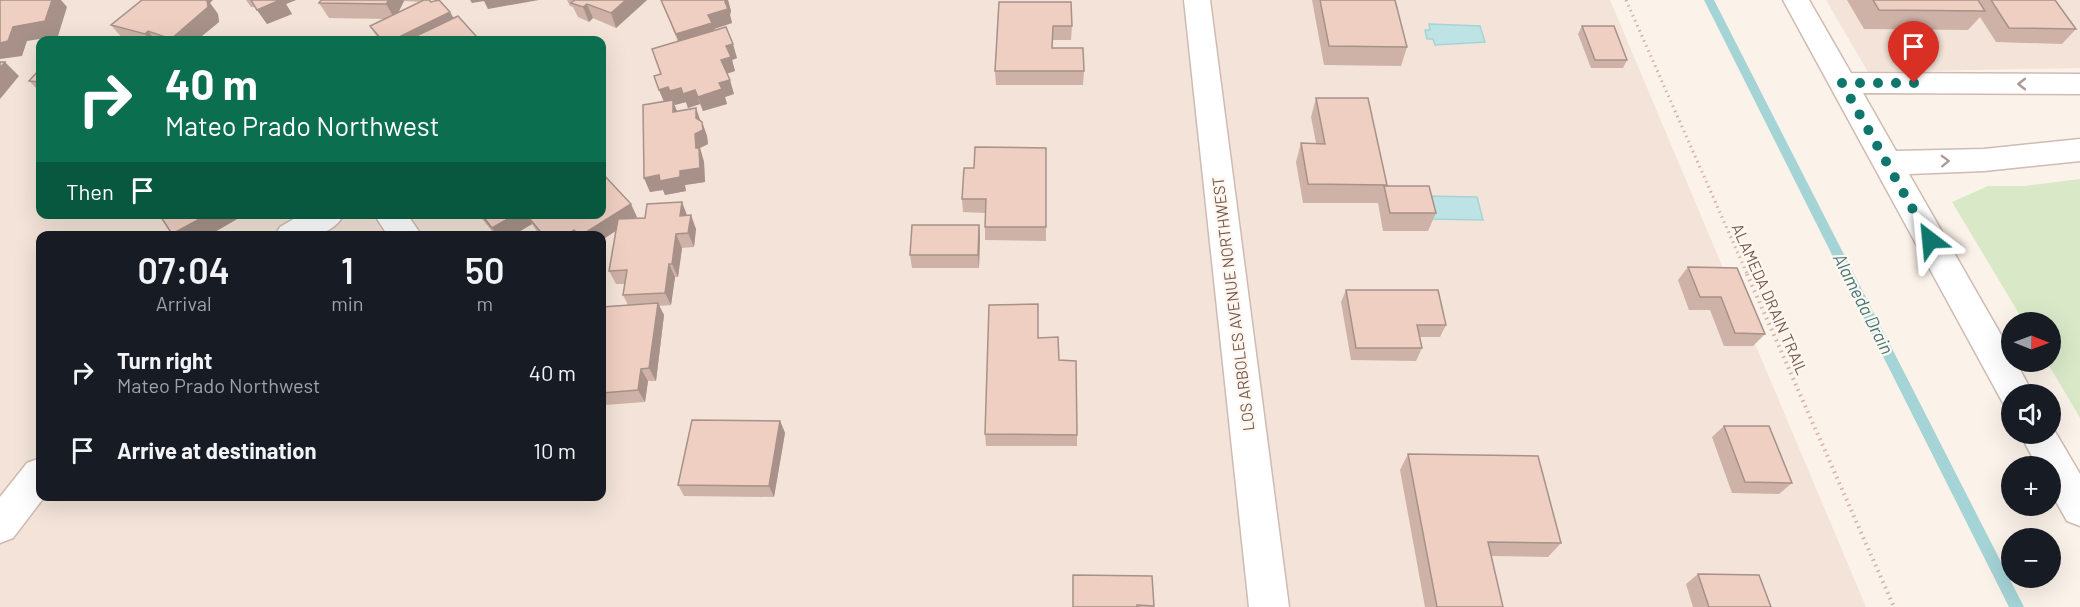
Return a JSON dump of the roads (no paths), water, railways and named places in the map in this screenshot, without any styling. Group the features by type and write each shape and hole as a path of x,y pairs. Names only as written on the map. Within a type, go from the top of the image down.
{"street":[{"name":"LOS ARBOLES AVENUE NORTHWEST","path":"1197,0 1269,607"},
{"path":"1796,0 2010,384"},
{"path":"1842,83 2080,84"},
{"path":"1887,163 1984,160 2080,150"},
{"path":"300,231 320,219"},
{"path":"393,219 402,231"},
{"path":"2044,444 2080,509"},
{"path":"0,526 36,480"}],"water":[{"path":"1429,24 1480,26 1485,42 1435,45 1433,39 1427,39 1425,30 1430,30"},
{"path":"1424,196 1477,197 1483,220 1430,219"}],"waterway":[{"name":"Alameda Drain","path":"1709,0 2017,607"}]}
